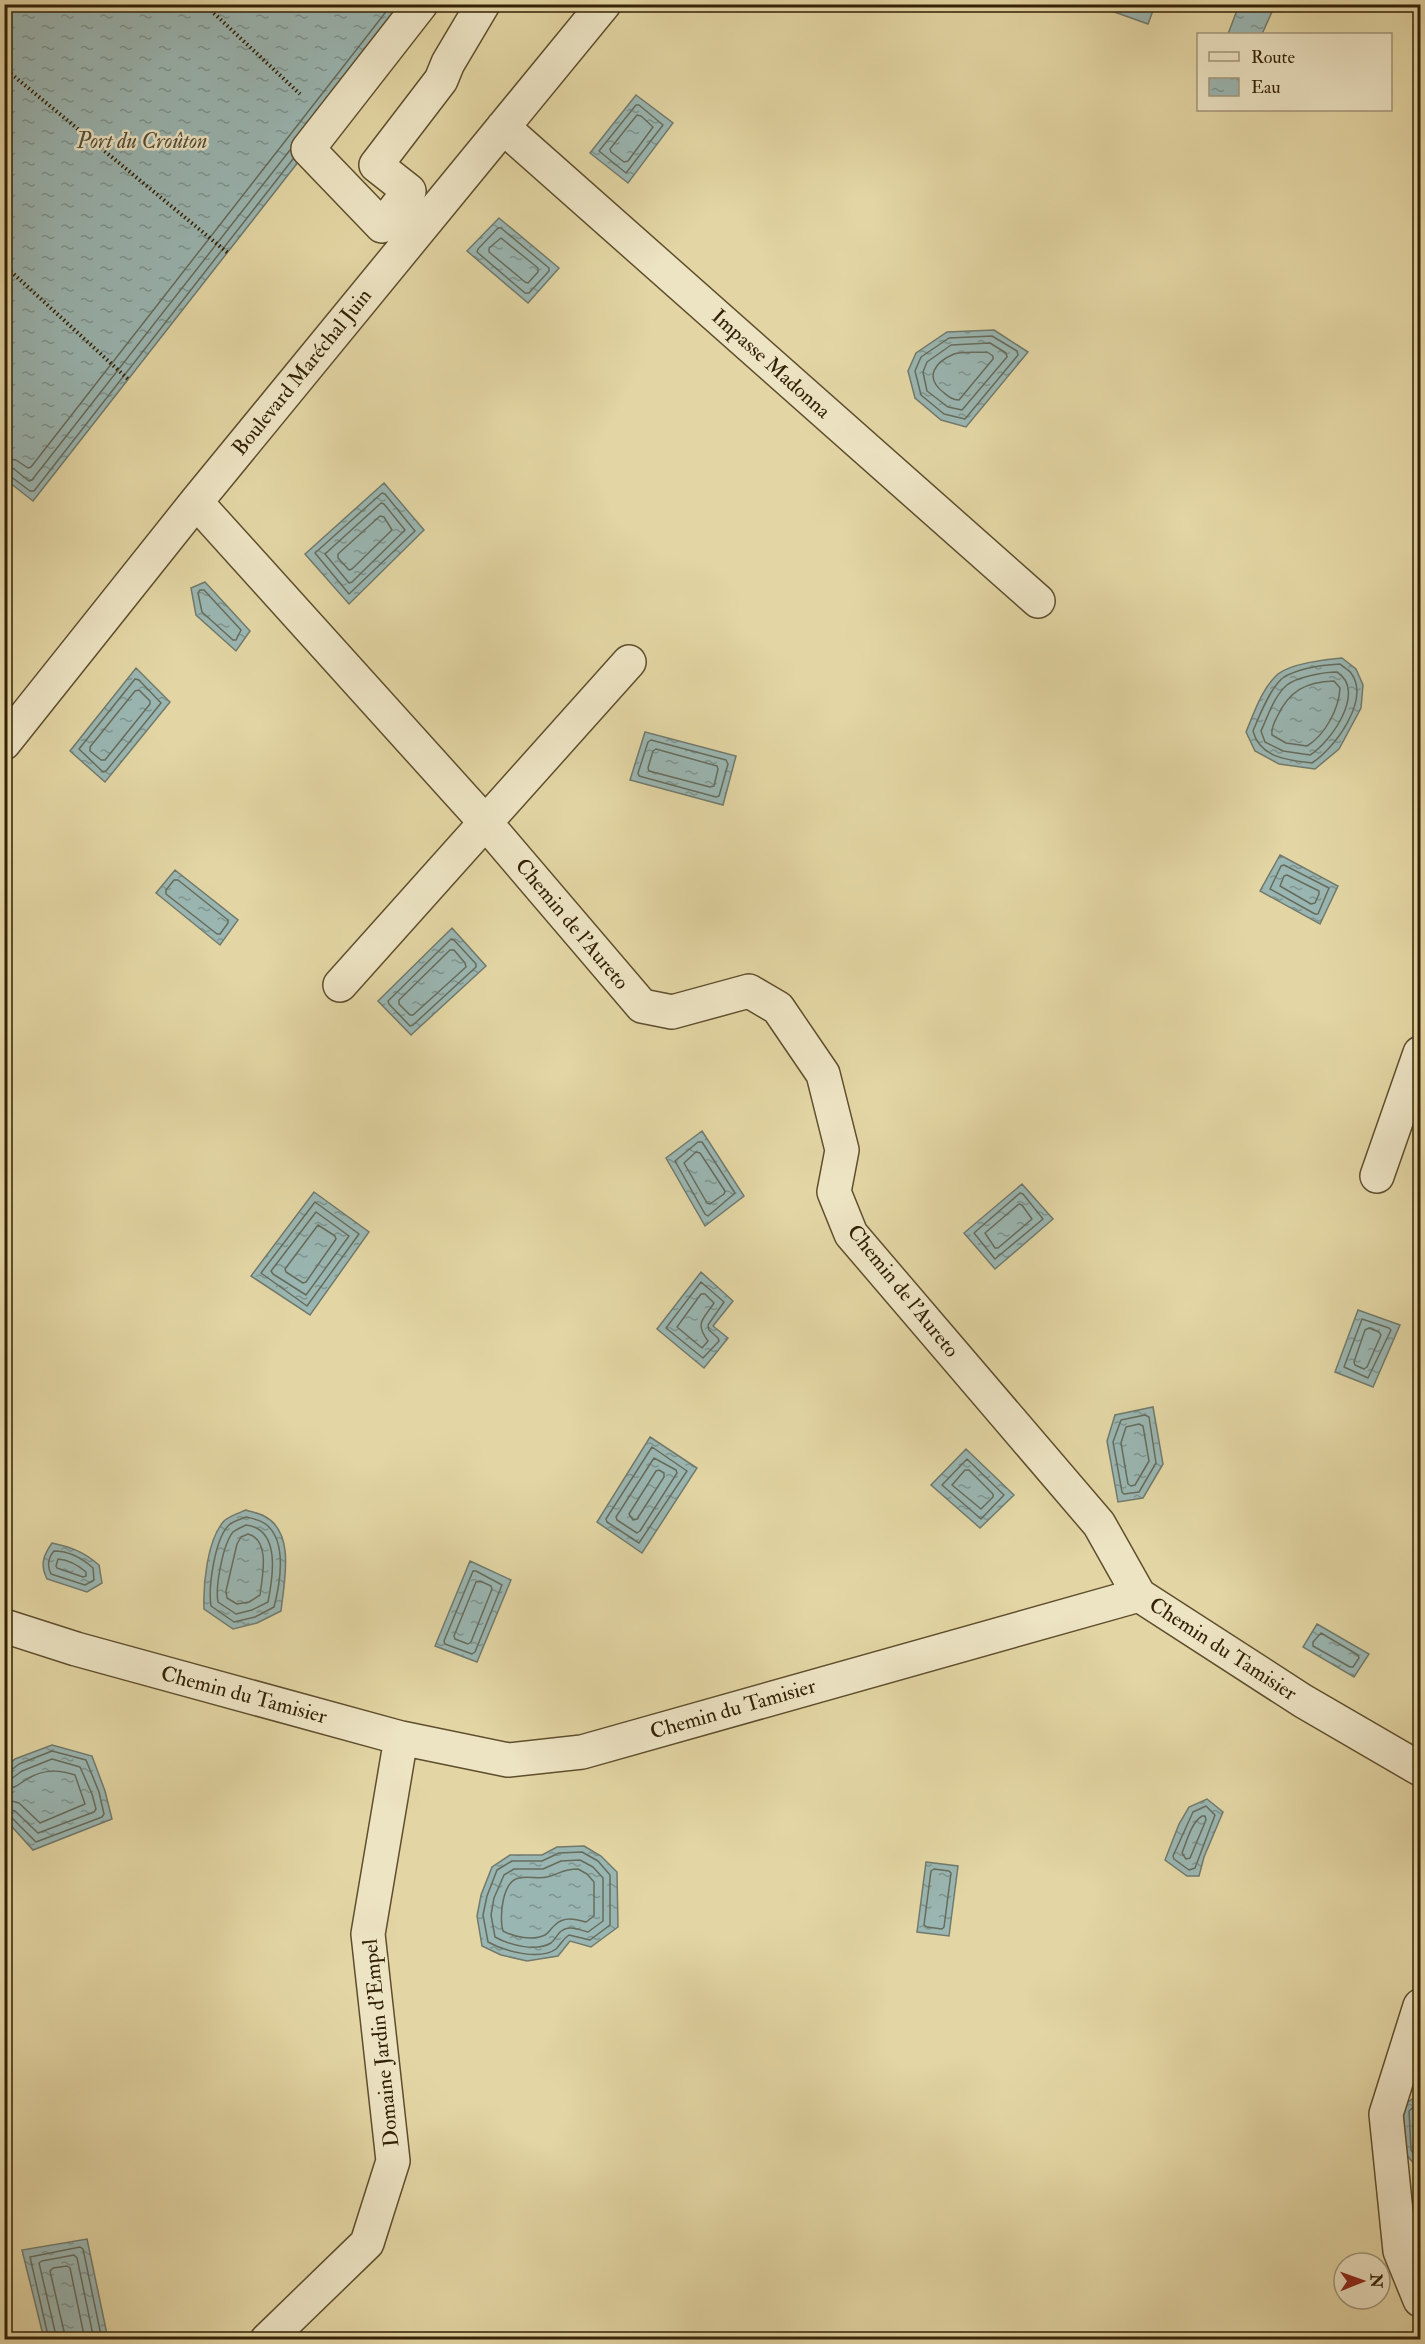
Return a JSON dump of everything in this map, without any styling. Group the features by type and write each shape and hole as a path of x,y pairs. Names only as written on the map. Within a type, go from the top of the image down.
{"street":[{"path":"421,4 308,149 382,226 409,191 376,165 441,80 448,63 483,4"},
{"name":"Boulevard Maréchal Juin","path":"4,743 196,502 604,4"},
{"name":"Impasse Madonna","path":"503,127 1038,601"},
{"name":"Chemin de l'Aureto","path":"196,502 485,822 642,1006 672,1012 749,991 778,1008 823,1074 842,1150 834,1192 851,1234 1099,1524 1139,1594"},
{"path":"340,985 628,662"},
{"path":"1377,1176 1420,1053"},
{"name":"Chemin du Tamisier","path":"4,1626 76,1649 401,1738 508,1760 582,1752 1139,1594 1303,1701 1420,1769"},
{"name":"Domaine Jardin d'Empel","path":"267,2340 367,2243 393,2161 368,1934 401,1738"},
{"path":"1420,2006 1386,2114 1400,2250 1420,2300"}],"path":[{"path":"204,4 329,121"},
{"path":"4,69 228,253"},
{"path":"4,265 129,380"}],"water":[{"path":"1155,4 1148,24 1095,5"},
{"name":"Port du Croûton","path":"4,5 421,5 33,501 5,479"},
{"path":"1239,5 1275,5 1262,33 1228,33"},
{"path":"636,95 673,123 628,183 590,153"},
{"path":"499,218 559,268 528,303 467,251"},
{"path":"994,330 1028,352 966,427 941,420 915,398 908,371 916,353 947,332"},
{"path":"384,483 424,530 349,604 305,554"},
{"path":"205,582 250,631 236,651 196,615 191,588"},
{"path":"1342,658 1356,669 1363,685 1361,708 1339,749 1315,769 1279,764 1255,751 1246,732 1259,701 1272,680 1291,667"},
{"path":"136,668 170,702 105,782 70,751"},
{"path":"645,732 736,756 723,805 630,780"},
{"path":"1280,855 1338,886 1320,924 1260,891"},
{"path":"175,870 238,920 220,945 156,893"},
{"path":"452,928 486,966 411,1035 378,1001"},
{"path":"702,1131 744,1196 705,1226 666,1158"},
{"path":"1022,1184 1053,1219 995,1269 964,1233"},
{"path":"314,1192 369,1232 310,1315 251,1276"},
{"path":"701,1272 733,1301 713,1326 728,1338 704,1368 657,1329"},
{"path":"1358,1310 1400,1325 1373,1387 1335,1372"},
{"path":"1153,1407 1163,1464 1143,1498 1118,1502 1107,1441 1115,1415"},
{"path":"650,1437 697,1468 642,1553 597,1522"},
{"path":"966,1449 1014,1495 980,1528 931,1485"},
{"path":"246,1510 264,1516 274,1523 281,1534 286,1559 284,1586 281,1611 257,1623 233,1629 204,1609 205,1576 210,1551 218,1529 226,1519"},
{"path":"52,1543 65,1546 93,1560 99,1565 102,1583 87,1592 47,1579 43,1561"},
{"path":"470,1561 511,1580 477,1662 435,1646"},
{"path":"1317,1624 1369,1654 1354,1677 1303,1647"},
{"path":"52,1745 92,1756 105,1791 112,1819 33,1850 5,1819 5,1768 15,1759"},
{"path":"1207,1799 1223,1812 1204,1857 1199,1876 1187,1876 1165,1860 1179,1824 1189,1807"},
{"path":"584,1846 601,1856 617,1872 618,1927 591,1947 570,1941 558,1956 527,1961 501,1955 482,1946 477,1916 481,1895 492,1867 510,1855 542,1855 557,1847"},
{"path":"926,1862 958,1866 949,1936 917,1932"},
{"path":"1420,2094 1420,2171 1405,2153 1402,2106"},
{"path":"87,2239 108,2339 44,2339 22,2250"}]}
